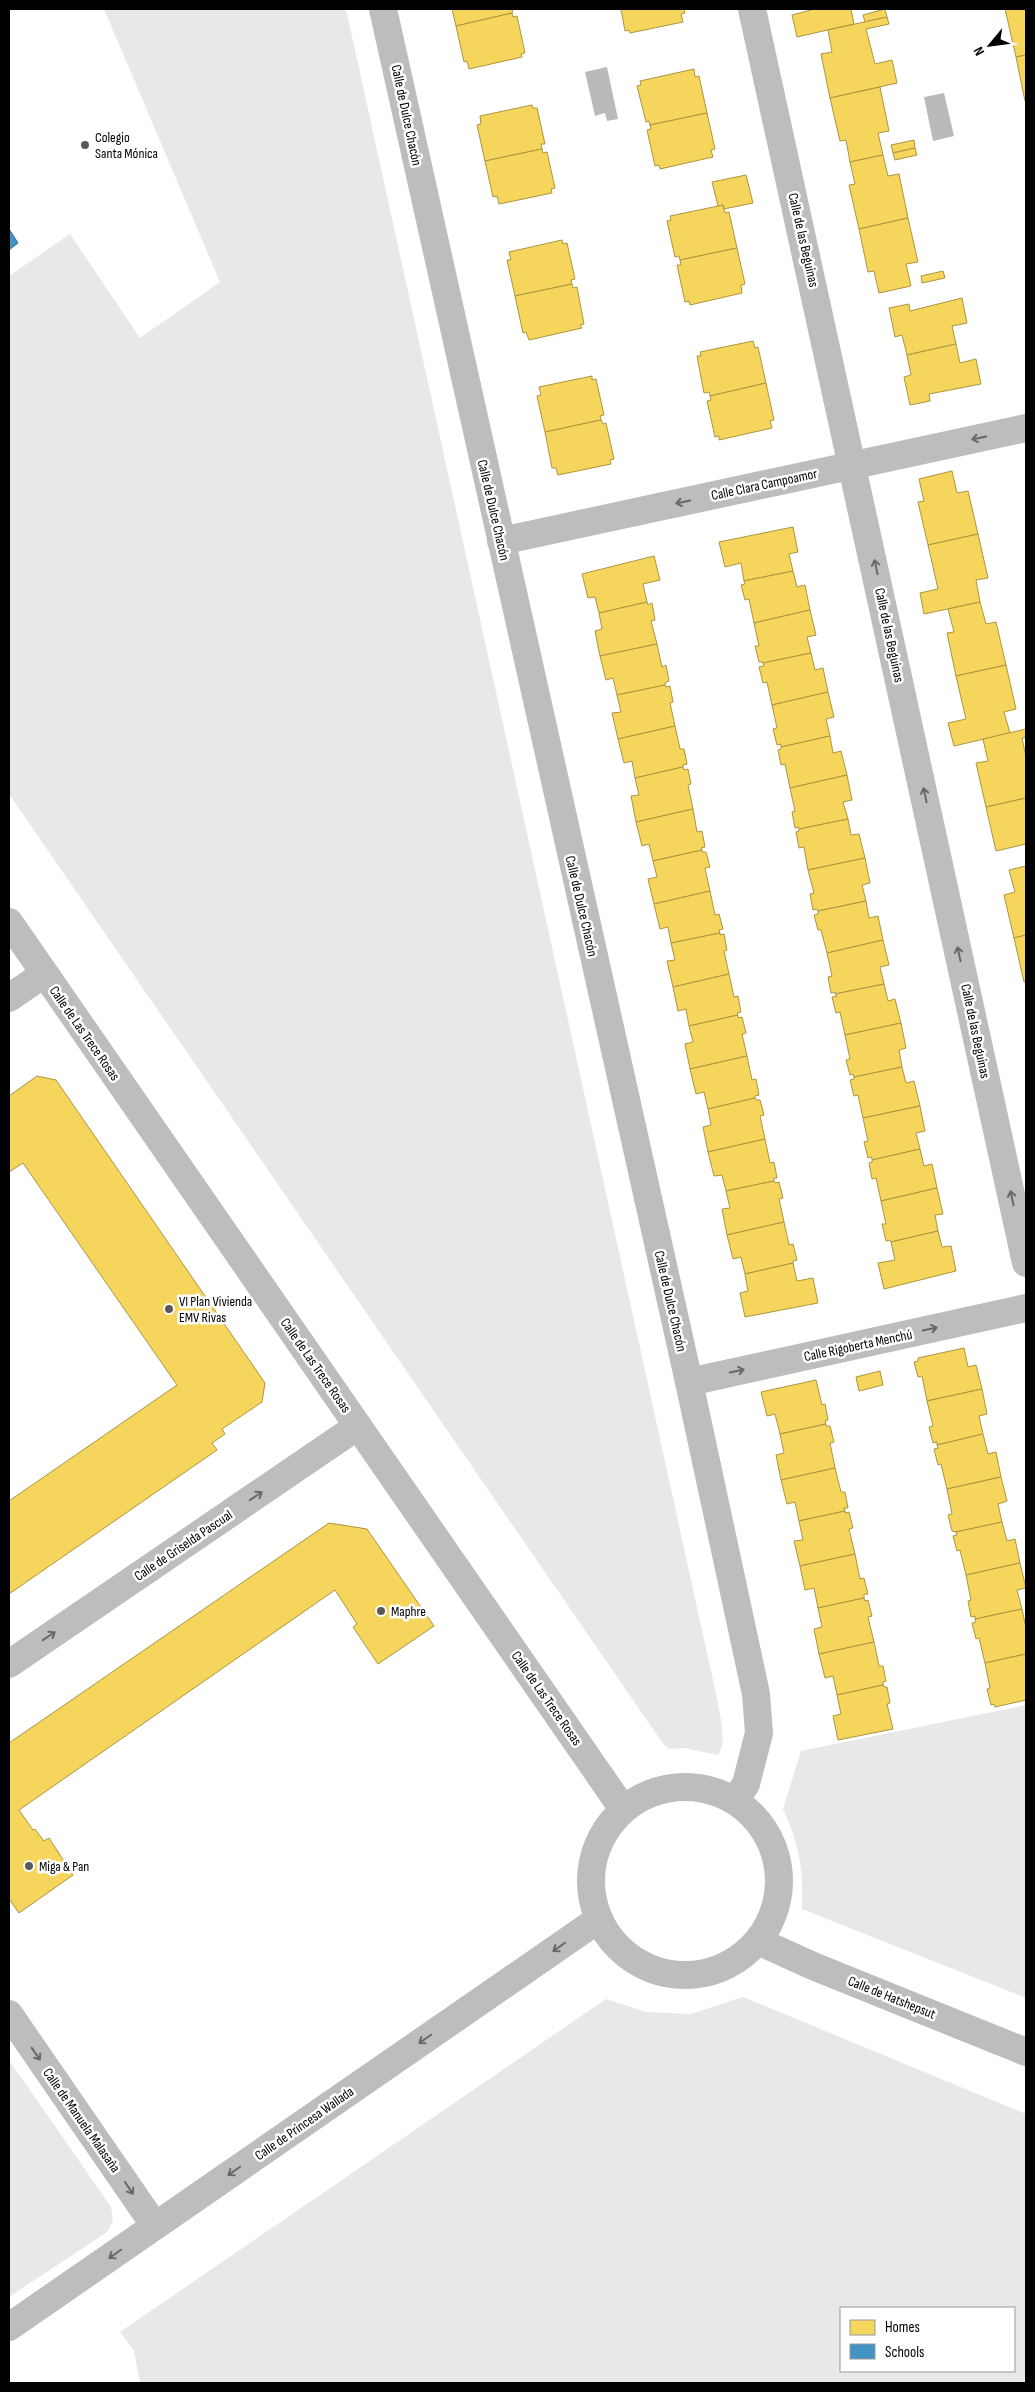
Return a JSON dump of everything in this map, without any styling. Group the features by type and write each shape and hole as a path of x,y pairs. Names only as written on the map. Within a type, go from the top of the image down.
{"street":[{"name":"Calle de Dulce Chacón","path":"384,9 689,1382 756,1694 759,1732 746,1784 735,1800"},
{"name":"Calle de las Beguinas","path":"752,9 854,465 1026,1263"},
{"name":"Calle Clara Campoamor","path":"501,541 1026,428"},
{"name":"Calle de Las Trece Rosas","path":"9,922 623,1809"},
{"path":"9,998 44,974"},
{"name":"Calle Rigoberta Menchú","path":"689,1382 1026,1308"},
{"name":"Calle de Griselda Pascual","path":"9,1664 358,1426"},
{"path":"678,1786 708,1789 735,1800 759,1822 771,1843 780,1881 774,1913 758,1941 738,1959 713,1971 687,1975 659,1971 634,1960 614,1942 599,1919 591,1890 593,1860 604,1832 623,1809 649,1794 678,1786"},
{"name":"Calle de Princesa Wallada","path":"9,2328 599,1919"},
{"name":"Calle de Hatshepsut","path":"758,1941 813,1966 1026,2052"},
{"name":"Calle de Manuela Malasaña","path":"9,2014 155,2226"}],"shaded area":[{"path":"104,9 346,9 718,1703 722,1744 718,1755 683,1748 669,1749 664,1745 9,794 9,276 70,234 140,338 220,282"},
{"path":"607,67 618,119 607,121 605,113 595,116 585,72"},
{"path":"944,93 954,136 933,141 924,97"},
{"path":"1026,1705 1026,1998 802,1909 802,1881 797,1847 783,1809 801,1751"},
{"path":"743,1997 1026,2114 1026,2383 140,2383 134,2351 120,2332 606,1999 646,2012 691,2014"},
{"path":"9,2060 111,2207 113,2221 107,2232 9,2297"}],"building: Homes":[{"path":"452,9 513,9 512,13 456,26"},
{"path":"621,9 684,9 685,13 681,14 683,22 630,33 629,30 625,31"},
{"path":"811,9 851,9 854,24 797,37 792,15"},
{"path":"885,9 887,17 865,22 863,15"},
{"path":"1005,9 1026,9 1026,55 1016,57"},
{"path":"512,13 513,17 517,16 525,53 521,54 522,57 469,69 467,61 464,62 456,26"},
{"path":"887,17 889,24 866,29 875,64 892,60 897,83 830,98 821,54 832,52 828,30"},
{"path":"1026,55 1026,100 1025,101 1016,57"},
{"path":"694,69 695,77 699,76 707,113 650,125 649,121 646,122 637,86 641,85 640,81"},
{"path":"880,87 889,131 878,133 883,155 850,162 846,140 840,141 830,98"},
{"path":"532,105 533,108 537,108 545,144 541,144 542,149 485,161 477,125 481,124 480,116"},
{"path":"707,113 715,149 711,150 713,157 660,169 659,165 655,166 647,130 651,129 650,125"},
{"path":"914,140 915,148 893,153 891,145"},
{"path":"915,148 917,155 895,160 893,153"},
{"path":"542,149 543,153 547,152 555,188 551,189 552,193 499,204 497,196 493,197 485,161"},
{"path":"883,155 888,176 899,174 908,218 859,229 849,185 855,184 850,162"},
{"path":"746,175 753,203 724,209 723,205 718,206 712,182"},
{"path":"723,205 725,213 729,212 737,248 680,260 679,256 675,257 667,221 671,220 670,216"},
{"path":"908,218 918,262 906,264 911,286 879,293 874,271 868,272 859,229"},
{"path":"562,240 563,244 567,243 575,279 571,280 572,284 515,296 507,260 511,260 509,252"},
{"path":"737,248 745,284 741,285 742,293 690,305 689,301 685,302 677,265 681,265 680,260"},
{"path":"943,271 945,278 922,283 921,276"},
{"path":"572,284 573,288 577,287 584,324 580,325 582,328 529,340 526,332 523,333 515,296"},
{"path":"962,298 967,323 952,326 956,344 907,355 902,335 895,337 889,308 909,304 910,311"},
{"path":"753,341 755,348 758,347 766,383 710,396 709,392 704,393 697,356 701,356 700,352"},
{"path":"956,344 960,363 976,359 981,384 929,394 930,401 910,405 904,377 911,375 907,355"},
{"path":"592,376 592,380 596,379 604,415 600,416 601,420 545,432 537,396 541,395 539,387"},
{"path":"766,383 774,420 770,421 772,428 719,440 719,436 715,437 707,401 711,400 710,396"},
{"path":"601,420 603,424 606,423 614,459 610,460 611,464 558,475 556,468 552,468 545,432"},
{"path":"952,471 957,493 968,491 978,534 928,545 918,502 924,501 919,479"},
{"path":"793,527 798,552 789,554 793,571 744,581 741,563 725,567 719,542"},
{"path":"978,534 988,578 976,580 980,602 924,614 920,593 938,589 928,545"},
{"path":"654,556 660,580 643,584 647,602 599,613 595,597 588,598 582,574"},
{"path":"793,571 797,587 805,585 810,610 754,623 749,599 745,600 741,585 745,584 744,581"},
{"path":"647,602 648,605 652,603 655,620 651,621 657,644 600,656 595,631 602,629 599,613"},
{"path":"980,602 986,624 996,622 1006,665 956,676 947,633 954,632 948,609"},
{"path":"810,610 816,635 807,637 811,653 763,663 759,662 755,646 759,646 754,623"},
{"path":"657,644 662,667 666,665 669,681 665,685 617,695 613,678 606,680 600,656"},
{"path":"811,653 815,670 823,668 828,692 772,705 767,682 763,683 759,667 764,666 763,663"},
{"path":"1006,665 1016,709 1004,712 1010,733 954,746 948,723 966,719 956,676"},
{"path":"665,685 666,687 670,686 673,702 670,703 675,726 618,739 612,713 621,712 617,695"},
{"path":"828,692 834,717 826,719 830,736 781,747 781,744 777,745 773,729 777,728 772,705"},
{"path":"675,726 680,749 684,749 687,764 683,765 683,767 635,778 632,761 624,763 618,739"},
{"path":"1026,729 1026,737 1022,738 1026,757 1026,798 986,807 976,763 988,761 983,739"},
{"path":"830,736 833,753 841,751 847,775 790,788 785,764 781,765 778,750 781,747"},
{"path":"683,767 684,770 688,769 691,784 688,785 693,809 636,822 631,796 639,795 635,778"},
{"path":"847,775 852,800 843,802 848,819 799,829 799,827 795,828 792,812 795,811 790,788"},
{"path":"1026,798 1026,844 996,851 986,807"},
{"path":"693,809 697,832 702,831 705,847 701,848 702,850 653,861 649,844 642,846 636,822"},
{"path":"848,819 851,835 859,834 865,858 808,870 804,847 799,848 796,832 799,829"},
{"path":"702,850 702,852 706,852 710,867 705,868 710,891 654,904 648,879 657,877 653,861"},
{"path":"865,858 870,883 862,885 866,901 818,911 817,909 813,910 810,894 814,893 808,870"},
{"path":"1026,866 1026,935 1014,938 1004,895 1015,892 1009,870"},
{"path":"710,891 715,915 719,914 723,929 719,930 720,933 671,943 668,927 660,929 654,904"},
{"path":"866,901 869,918 878,916 883,940 827,953 821,930 818,930 814,915 818,914 818,911"},
{"path":"720,933 720,935 724,934 727,950 724,951 729,974 673,987 667,961 675,960 671,943"},
{"path":"1026,935 1026,981 1024,982 1014,938"},
{"path":"883,940 889,965 880,967 884,984 835,994 835,992 831,993 828,977 832,976 827,953"},
{"path":"729,974 734,997 738,996 741,1012 737,1013 738,1015 689,1026 686,1009 678,1011 673,987"},
{"path":"884,984 888,1001 895,999 901,1023 845,1035 840,1012 836,1013 832,997 837,996 835,994"},
{"path":"738,1015 738,1018 742,1017 746,1033 742,1034 747,1056 690,1069 685,1044 693,1042 689,1026"},
{"path":"901,1023 906,1048 899,1050 902,1067 854,1077 853,1074 850,1075 846,1060 850,1059 845,1035"},
{"path":"747,1056 752,1080 756,1079 759,1095 755,1096 755,1098 708,1109 704,1092 696,1094 690,1069"},
{"path":"902,1067 906,1083 914,1081 920,1106 863,1118 858,1095 854,1096 850,1080 854,1079 854,1077"},
{"name":"VI Plan Vivienda EMV Rivas","path":"37,1076 56,1080 265,1383 262,1402 222,1429 225,1434 212,1443 217,1450 9,1594 9,1501 177,1385 23,1163 9,1172 9,1096"},
{"path":"755,1098 760,1100 764,1115 760,1116 765,1139 708,1152 703,1127 711,1125 708,1109"},
{"path":"920,1106 925,1131 916,1133 920,1149 872,1160 872,1157 868,1158 864,1142 868,1141 863,1118"},
{"path":"765,1139 770,1163 774,1162 777,1178 774,1178 774,1181 726,1191 722,1175 714,1176 708,1152"},
{"path":"920,1149 924,1166 932,1164 937,1188 881,1201 876,1178 872,1179 869,1163 872,1160"},
{"path":"774,1181 775,1183 779,1182 783,1198 779,1199 784,1222 727,1235 722,1209 730,1208 726,1191"},
{"path":"937,1188 943,1214 935,1215 938,1231 891,1242 890,1240 886,1241 882,1224 886,1224 881,1201"},
{"path":"784,1222 789,1245 793,1244 797,1260 793,1261 793,1263 745,1274 741,1257 733,1259 727,1235"},
{"path":"938,1231 942,1247 951,1246 956,1271 884,1289 878,1263 895,1260 891,1242"},
{"path":"793,1263 797,1281 813,1278 818,1303 745,1317 740,1293 748,1291 745,1274"},
{"path":"964,1348 968,1367 976,1365 982,1389 927,1401 922,1376 918,1377 914,1362 918,1361 918,1358"},
{"path":"880,1371 883,1385 859,1391 856,1377"},
{"path":"816,1380 822,1405 825,1404 828,1420 825,1421 826,1424 780,1434 775,1414 767,1416 761,1392"},
{"path":"982,1389 987,1414 979,1416 983,1434 937,1445 937,1442 933,1443 929,1427 933,1426 927,1401"},
{"path":"826,1424 826,1426 830,1426 834,1442 830,1443 835,1468 781,1480 776,1455 784,1453 780,1434"},
{"path":"983,1434 988,1454 996,1452 1001,1477 947,1489 941,1464 938,1465 934,1449 938,1448 937,1445"},
{"path":"835,1468 841,1492 845,1492 848,1508 844,1508 845,1511 799,1521 795,1502 787,1504 781,1480"},
{"path":"1001,1477 1007,1501 998,1504 1002,1522 956,1532 952,1531 948,1515 952,1514 947,1489"},
{"path":"845,1511 845,1513 849,1512 853,1528 849,1529 855,1554 800,1566 794,1541 803,1540 799,1521"},
{"path":"1002,1522 1007,1541 1015,1539 1020,1563 966,1575 960,1550 957,1551 953,1536 957,1535 956,1532"},
{"path":"329,1523 367,1529 434,1626 378,1664 353,1627 357,1624 335,1590 19,1810 33,1830 35,1829 44,1841 49,1838 73,1875 19,1913 9,1899 9,1743"},
{"path":"855,1554 860,1579 864,1578 868,1594 864,1594 864,1598 818,1608 814,1588 805,1590 800,1566"},
{"path":"1020,1563 1026,1588 1017,1590 1022,1609 975,1619 975,1616 971,1617 968,1601 971,1600 966,1575"},
{"path":"864,1598 865,1601 868,1600 872,1616 868,1617 874,1642 819,1654 814,1629 822,1627 818,1608"},
{"path":"1022,1609 1026,1628 1026,1654 985,1663 979,1638 976,1639 972,1623 976,1622 975,1619"},
{"path":"874,1642 879,1666 883,1666 886,1681 883,1682 883,1685 837,1695 833,1676 825,1678 819,1654"},
{"path":"1026,1654 1026,1700 995,1707 994,1704 991,1705 987,1689 990,1688 985,1663"},
{"path":"883,1685 887,1687 890,1703 887,1704 893,1729 838,1740 833,1716 841,1714 837,1695"}],"building: Schools":[{"path":"9,229 18,243 9,250"}],"place":[{"name":"Colegio Santa Mónica","path":"85,145"},
{"name":"VI Plan Vivienda EMV Rivas","path":"169,1309"},
{"name":"Maphre","path":"381,1611"},
{"name":"Miga & Pan","path":"29,1866"}]}
